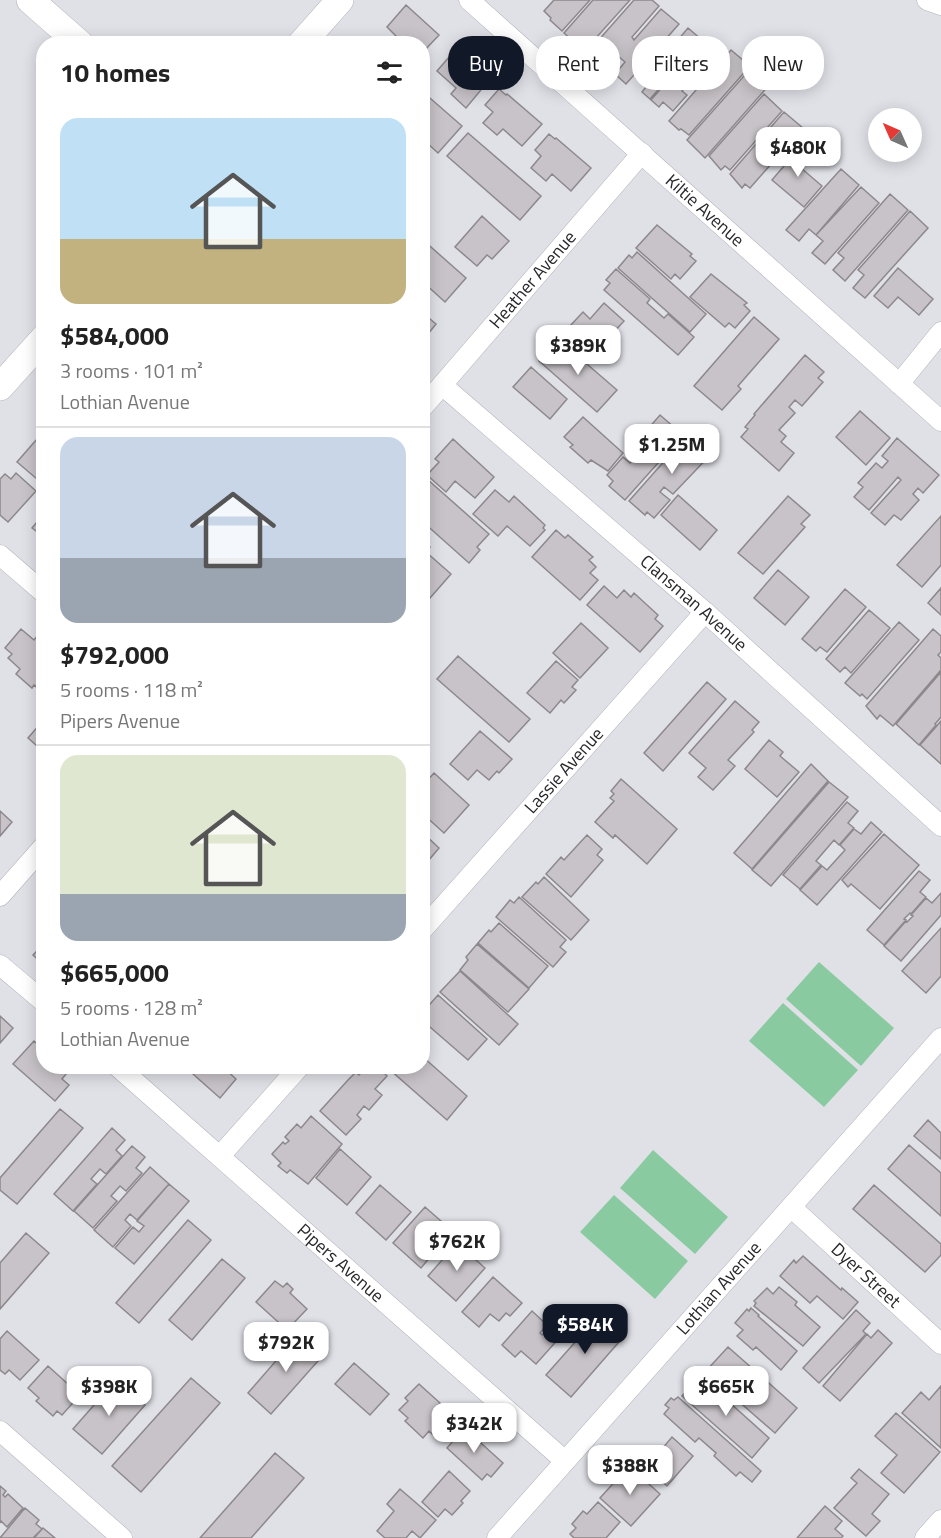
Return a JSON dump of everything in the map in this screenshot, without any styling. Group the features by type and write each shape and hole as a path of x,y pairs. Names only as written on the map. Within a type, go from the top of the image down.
{"street":[{"path":"30,0 71,36"},
{"path":"308,36 340,0"},
{"name":"Kiltie Avenue","path":"469,0 941,421"},
{"path":"927,0 941,5"},
{"name":"Heather Avenue","path":"430,399 642,153"},
{"path":"898,384 941,332"},
{"path":"0,387 36,347"},
{"name":"Clansman Avenue","path":"442,385 705,612 941,826"},
{"path":"0,555 36,586"},
{"name":"Lassie Avenue","path":"430,921 705,612"},
{"path":"0,896 36,855"},
{"path":"0,964 36,995"},
{"name":"Lothian Avenue","path":"497,1538 941,1038"},
{"name":"Pipers Avenue","path":"126,1074 565,1461"},
{"path":"220,1156 293,1074"},
{"name":"Dyer Street","path":"792,1208 941,1344"},
{"path":"0,1431 122,1538"},
{"path":"925,1538 941,1520"}],"green space":[{"path":"819,962 894,1028 861,1066 786,999"},
{"path":"783,1003 858,1070 824,1107 749,1041"},
{"path":"653,1150 728,1217 695,1254 620,1188"},
{"path":"614,1195 688,1261 655,1299 580,1232"}],"building":[{"path":"554,0 590,0 562,31 544,11"},
{"path":"593,0 630,0 598,36 567,36 564,33"},
{"path":"634,0 652,0 659,6 632,36 632,77 626,84 620,79 620,68 625,62 620,58 620,36 602,36"},
{"path":"406,5 439,35 430,45 430,36 396,36 387,27"},
{"path":"661,9 679,24 668,36 637,36"},
{"path":"688,28 697,36 681,36"},
{"path":"730,51 742,59 742,75 730,89"},
{"path":"448,58 448,81 437,71"},
{"path":"742,78 742,90 765,90 705,158 687,140"},
{"path":"454,90 481,90 466,108 451,94"},
{"path":"500,90 542,124 522,146 503,129 497,135 483,123 493,112 485,105"},
{"path":"644,90 658,90 650,99 642,92"},
{"path":"660,90 683,90 687,95 673,111 663,102 659,107 651,100"},
{"path":"696,90 729,90 689,135 669,121"},
{"path":"764,94 782,111 730,170 725,166 721,170 709,156"},
{"path":"430,98 462,126 438,153 430,146"},
{"path":"784,112 803,128 750,188 745,184 742,188 730,174"},
{"path":"468,133 541,196 520,220 447,156"},
{"path":"549,134 591,168 571,191 552,174 546,181 531,168 541,156 535,150"},
{"path":"801,146 812,155 801,168 822,186 804,207 772,180"},
{"path":"841,169 859,185 816,235 809,229 799,241 786,230"},
{"path":"861,187 879,203 825,264 812,253 823,241 816,235"},
{"path":"890,194 908,210 845,281 833,270 844,258 838,253"},
{"path":"910,211 928,228 865,298 853,288 864,275 858,270"},
{"path":"482,216 509,241 492,259 487,255 477,266 455,247"},
{"path":"657,225 692,254 690,256 696,261 680,279 675,274 671,279 636,248"},
{"path":"430,246 466,278 445,302 430,288"},
{"path":"637,252 706,314 690,332 618,268 629,255 632,258"},
{"path":"898,268 933,299 919,315 898,297 888,308 874,296"},
{"path":"616,269 650,299 647,303 664,318 668,314 694,337 678,355 604,290 610,283 606,280"},
{"path":"711,274 747,303 744,305 750,311 735,328 729,323 725,327 690,297"},
{"path":"604,303 624,321 612,334 618,340 604,356 570,326 583,312 590,319"},
{"path":"754,317 779,339 738,386 741,389 722,410 694,386"},
{"path":"430,319 436,324 430,332"},
{"path":"558,339 617,390 597,412 539,361"},
{"path":"805,355 824,372 818,378 823,382 802,406 795,400 789,407 795,413 779,430 786,436 781,442 794,453 779,471 741,437 748,429 745,427 754,414"},
{"path":"531,367 567,399 550,419 513,387"},
{"path":"860,411 890,438 866,465 836,437"},
{"path":"660,415 683,435 625,500 609,486 613,481 607,475 623,457 630,463 635,458 628,452"},
{"path":"583,417 623,453 608,471 591,460 588,463 570,447 573,445 564,437"},
{"path":"691,431 714,451 673,494 664,487 660,492 670,500 654,518 647,512 645,515 629,501"},
{"path":"897,438 939,475 923,493 918,488 913,494 919,500 901,520 894,515 885,525 871,513 901,480 898,477 869,510 854,497 863,487 858,483 876,463 882,468 888,461 882,456"},
{"path":"453,439 494,477 475,498 455,481 446,492 430,478 430,472 439,462 435,459"},
{"path":"36,440 36,478 17,462"},
{"path":"16,473 36,491 8,522 0,515 0,479 5,474 11,479"},
{"path":"430,482 489,534 477,547 480,550 469,563 430,528"},
{"path":"495,490 509,502 514,496 545,525 543,528 545,530 530,546 507,526 498,536 473,514"},
{"path":"678,495 717,530 700,550 661,515"},
{"path":"788,496 810,515 801,524 805,527 763,574 738,553"},
{"path":"941,516 941,565 922,587 897,565"},
{"path":"556,530 565,538 568,535 593,557 589,560 596,567 590,573 598,580 580,600 532,557"},
{"path":"430,556 451,574 430,598"},
{"path":"778,570 809,597 785,625 754,598"},
{"path":"604,586 617,598 624,590 631,597 634,593 658,615 655,619 663,626 640,652 587,605"},
{"path":"941,588 941,615 928,603"},
{"path":"845,589 866,607 827,652 820,647 816,651 802,639"},
{"path":"869,610 890,628 851,673 845,667 840,672 826,659"},
{"path":"899,622 919,640 867,699 862,694 860,696 845,683"},
{"path":"581,623 608,648 580,678 553,653"},
{"path":"21,629 34,640 36,638 36,687 34,685 32,688 16,674 20,669 8,658 12,654 5,648"},
{"path":"933,629 941,636 941,652 938,655 941,658 941,670 893,726 880,715 877,719 866,706"},
{"path":"458,656 530,719 509,742 437,679"},
{"path":"556,661 578,680 572,687 576,690 564,703 561,700 550,713 527,693"},
{"path":"941,672 941,717 919,745 896,724"},
{"path":"707,682 726,699 663,771 644,753"},
{"path":"735,701 759,722 752,730 754,732 728,760 735,766 713,790 698,777 706,768 689,753"},
{"path":"941,721 941,764 920,745"},
{"path":"36,729 36,745 28,738"},
{"path":"480,731 512,759 489,780 477,770 468,780 450,764"},
{"path":"769,740 783,752 780,756 799,772 777,797 745,769"},
{"path":"811,764 828,781 752,869 734,853"},
{"path":"434,773 469,805 444,833 430,820 430,777"},
{"path":"621,779 677,829 647,864 615,835 613,838 595,822 614,801 610,798 614,794 611,791"},
{"path":"829,782 848,797 771,886 752,870"},
{"path":"847,802 858,811 848,823 854,828 839,845 834,840 816,861 821,865 800,889 783,875"},
{"path":"0,811 12,822 0,836"},
{"path":"871,822 882,832 817,905 800,890 822,866 827,870 845,850 840,845 854,829 861,834"},
{"path":"884,834 919,865 880,909 851,884 848,887 842,880"},
{"path":"587,835 602,849 597,855 603,860 571,897 546,874 561,857 564,860"},
{"path":"430,840 439,848 430,859"},
{"path":"919,871 930,880 920,892 926,897 904,919 906,920 884,945 867,930"},
{"path":"544,877 589,920 571,940 522,897"},
{"path":"941,893 941,915 901,961 884,946 913,916 911,915 926,898 932,903"},
{"path":"519,897 566,940 560,947 566,952 553,967 496,917 510,900 514,903"},
{"path":"499,923 548,966 529,988 478,943 489,930 491,932"},
{"path":"941,928 941,976 926,993 902,971"},
{"path":"477,944 529,989 508,1012 460,970 468,960 466,957"},
{"path":"460,971 518,1024 499,1045 440,992"},
{"path":"438,995 487,1039 468,1060 430,1027 430,1004"},
{"path":"0,1016 13,1028 0,1043"},
{"path":"34,1041 36,1043 36,1074 66,1074 62,1079 69,1085 55,1101 13,1064"},
{"path":"430,1063 467,1096 447,1120 395,1074 430,1074"},
{"path":"193,1074 231,1074 236,1079 220,1098"},
{"path":"354,1074 385,1074 387,1076 375,1089 382,1095 369,1110 364,1106 357,1115 361,1119 346,1135 320,1111"},
{"path":"60,1109 83,1128 17,1204 0,1190 0,1178"},
{"path":"311,1116 342,1144 308,1184 290,1170 287,1173 278,1166 281,1163 272,1154 283,1142 285,1144 289,1141 285,1137 297,1124 301,1128"},
{"path":"928,1120 941,1133 941,1159 914,1136"},
{"path":"112,1128 125,1140 116,1150 122,1156 106,1174 100,1169 91,1179 97,1184 73,1211 54,1194"},
{"path":"909,1145 941,1173 941,1216 888,1169"},
{"path":"132,1146 145,1157 136,1168 142,1173 126,1191 120,1186 111,1196 117,1201 93,1228 74,1211"},
{"path":"340,1149 371,1177 347,1205 316,1178"},
{"path":"150,1167 169,1184 137,1220 130,1214 125,1220 131,1226 113,1247 94,1230"},
{"path":"169,1184 189,1201 134,1264 115,1248 133,1227 139,1232 144,1226 137,1221"},
{"path":"380,1185 411,1212 386,1240 356,1213"},
{"path":"874,1185 941,1244 941,1255 925,1272 853,1209"},
{"path":"425,1207 449,1228 433,1247 436,1250 421,1268 393,1243"},
{"path":"188,1220 211,1240 139,1323 116,1303"},
{"path":"26,1233 49,1253 0,1309 0,1263"},
{"path":"457,1243 485,1268 456,1301 428,1276"},
{"path":"803,1256 858,1302 843,1319 817,1296 810,1303 780,1276 794,1260 796,1263"},
{"path":"222,1259 245,1278 192,1340 169,1320"},
{"path":"493,1277 522,1303 510,1316 506,1313 499,1321 490,1314 479,1327 462,1312"},
{"path":"275,1281 283,1287 287,1283 293,1289 290,1293 307,1309 287,1330 256,1302"},
{"path":"779,1287 797,1302 795,1305 820,1327 803,1346 754,1306 756,1303 754,1301 767,1288 773,1294"},
{"path":"751,1308 797,1351 781,1370 756,1347 753,1350 737,1336 743,1330 735,1323 747,1309 749,1311"},
{"path":"856,1310 870,1323 863,1331 866,1334 819,1383 803,1368"},
{"path":"532,1311 547,1325 540,1333 542,1335 550,1326 561,1336 536,1364 521,1351 515,1357 502,1345"},
{"path":"600,1314 625,1335 571,1397 546,1375"},
{"path":"878,1330 892,1343 840,1401 823,1386 867,1334 871,1338"},
{"path":"7,1331 39,1360 20,1380 9,1370 5,1374 0,1370 0,1339"},
{"path":"301,1332 325,1353 271,1414 248,1393"},
{"path":"728,1347 797,1408 775,1433 705,1372"},
{"path":"354,1363 389,1394 370,1415 335,1384"},
{"path":"48,1366 80,1395 62,1415 57,1411 53,1416 36,1401 39,1398 28,1388"},
{"path":"700,1376 769,1438 752,1458 682,1396"},
{"path":"191,1378 220,1403 141,1492 112,1466"},
{"path":"116,1380 145,1405 102,1454 73,1429"},
{"path":"419,1384 440,1403 436,1407 451,1419 435,1437 429,1431 423,1438 405,1421 408,1418 399,1410 408,1401 405,1398"},
{"path":"941,1386 941,1448 902,1413 921,1392 929,1400"},
{"path":"678,1397 761,1471 752,1482 740,1472 736,1476 714,1456 716,1453 699,1438 695,1442 664,1414 669,1408 665,1405 671,1398 674,1400"},
{"path":"896,1413 940,1452 904,1493 881,1473 897,1455 875,1436"},
{"path":"462,1426 503,1463 491,1477 487,1474 482,1480 447,1448 454,1440 452,1437"},
{"path":"672,1437 693,1456 667,1486 638,1461 648,1449 656,1456"},
{"path":"275,1453 304,1478 251,1538 200,1538"},
{"path":"629,1466 660,1494 631,1526 600,1498"},
{"path":"859,1469 889,1494 872,1514 880,1521 866,1536 834,1508 857,1483 851,1478"},
{"path":"449,1471 470,1491 452,1515 445,1509 438,1517 422,1502"},
{"path":"0,1486 6,1491 3,1495 5,1497 8,1494 23,1508 7,1527 1,1521 0,1523"},
{"path":"400,1489 436,1520 420,1538 412,1531 406,1538 385,1538 377,1531 394,1511 387,1504"},
{"path":"598,1502 620,1522 606,1538 574,1538 570,1534 576,1528 572,1524 583,1511 587,1514"},
{"path":"825,1506 842,1521 835,1529 843,1536 841,1538 797,1538"},
{"path":"25,1508 39,1520 36,1524 42,1529 33,1538 0,1538"},
{"path":"43,1528 55,1538 34,1538"}]}
